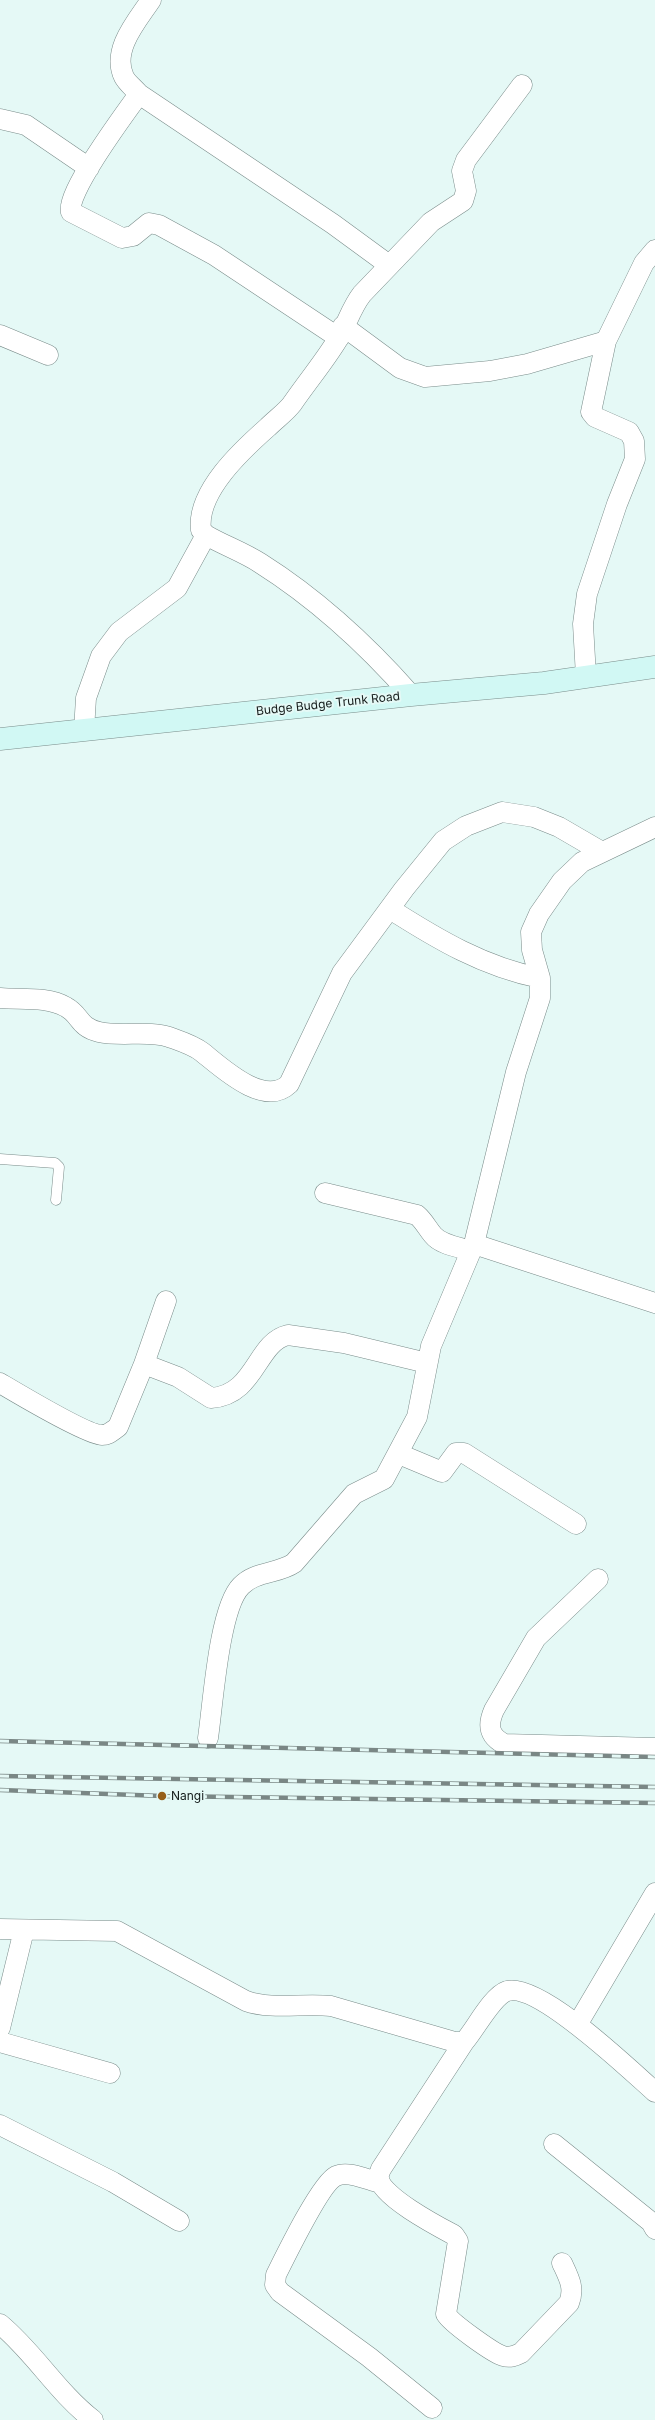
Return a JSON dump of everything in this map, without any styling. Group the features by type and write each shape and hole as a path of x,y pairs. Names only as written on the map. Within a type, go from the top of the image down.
{"main road":[{"name":"Budge Budge Trunk Road","path":"0,738 411,695 544,683 655,667"}],"street":[{"path":"151,0 123,44 121,61 124,76 138,94 333,224 389,265"},
{"path":"411,695 369,649 300,589 245,554 206,535 201,530 200,522 207,496 220,477 290,406 341,332 352,307 362,294 431,222 463,200 466,191 462,171 466,160 522,85"},
{"path":"138,94 89,168 73,197 70,208 71,212 122,238 133,236 149,223 159,225 214,255 400,368 425,377 490,371 527,364 606,341"},
{"path":"0,119 26,126 89,168"},
{"path":"586,676 583,624 587,594 617,504 635,459 634,441 629,432 595,417 591,412 606,341 644,263 655,250"},
{"path":"0,335 48,355"},
{"path":"84,730 86,698 101,656 119,632 178,588 206,535"},
{"path":"0,998 56,1003 73,1012 88,1028 100,1032 166,1036 202,1052 223,1071 257,1089 270,1091 283,1089 289,1084 342,973 443,841 466,826 502,812 534,817 559,827 602,852"},
{"path":"208,1738 224,1625 234,1595 248,1580 288,1567 299,1559 354,1494 384,1479 399,1454 417,1417 422,1400 431,1346 472,1247 516,1072 540,998 540,978 532,950 531,932 539,914 562,881 582,862 655,827"},
{"path":"390,909 436,939 493,966 540,978"},
{"path":"324,1193 417,1216 424,1221 434,1236 443,1242 472,1247 655,1303"},
{"path":"0,1383 81,1428 100,1435 109,1434 118,1427 144,1364 166,1301"},
{"path":"144,1364 178,1377 211,1398 239,1386 250,1376 270,1345 279,1337 288,1335 344,1343 427,1363"},
{"path":"399,1454 442,1472 456,1453 464,1454 576,1524"},
{"path":"598,1579 546,1626 532,1644 494,1710 489,1721 490,1732 496,1740 504,1744 655,1748"},
{"path":"577,2025 655,1893"},
{"path":"0,1929 117,1930 246,2001 258,2005 311,2004 331,2006 455,2042 464,2042"},
{"path":"0,2028 24,1930"},
{"path":"380,2183 378,2177 381,2169 464,2042 495,2000 507,1991 523,1992 558,2009 655,2092"},
{"path":"0,2042 110,2073"},
{"path":"0,2125 113,2182 179,2221"},
{"path":"554,2144 654,2223"},
{"path":"432,2408 369,2357 280,2292 276,2285 276,2275 316,2201 335,2176 346,2174 380,2183 408,2208 454,2235 458,2241 446,2314 456,2326 502,2356 512,2358 521,2353 569,2303 573,2293 571,2282 562,2263"},
{"path":"0,2324 11,2333 61,2391 93,2420"}],"lane":[{"path":"0,1159 55,1163 59,1167 56,1200"}],"railway":[{"path":"0,1741 655,1757"},
{"path":"0,1776 655,1787"},
{"path":"0,1790 162,1796 655,1803"}],"place":[{"name":"Nangi","path":"162,1796"}]}
